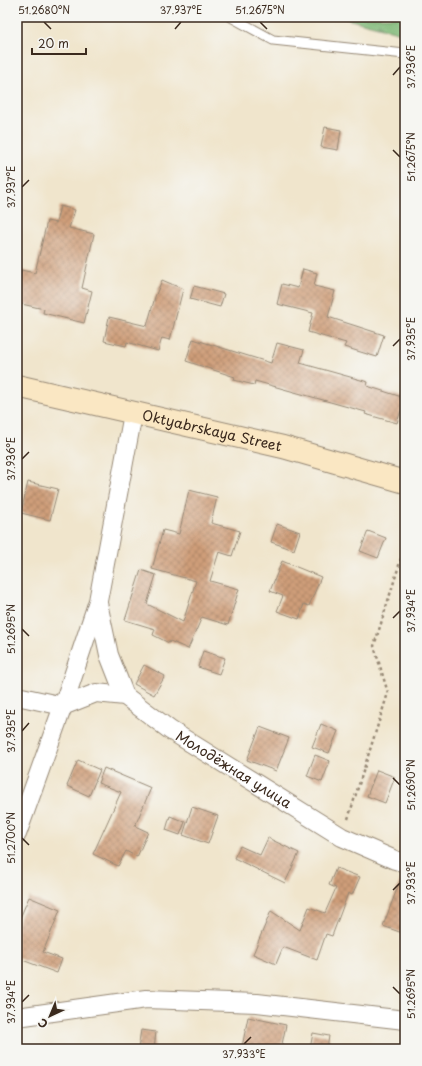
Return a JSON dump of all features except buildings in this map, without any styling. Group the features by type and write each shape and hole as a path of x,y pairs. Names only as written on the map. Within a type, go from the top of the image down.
{"street":[{"name":"Oktyabrskaya Street","path":"17,386 133,414 283,446 405,482"},
{"path":"17,834 63,706 98,601 133,414"},
{"path":"17,696 63,706 96,693 125,696 109,655 98,601"},
{"name":"Молодёжная улица","path":"125,696 170,730 342,837 405,863"},
{"path":"17,1017 146,999 257,1003 405,1020"}],"lane":[{"path":"230,17 274,40 405,54"}],"path":[{"path":"342,837 388,693 374,646 405,546"}],"green space":[{"path":"339,17 405,17 405,34"}]}
